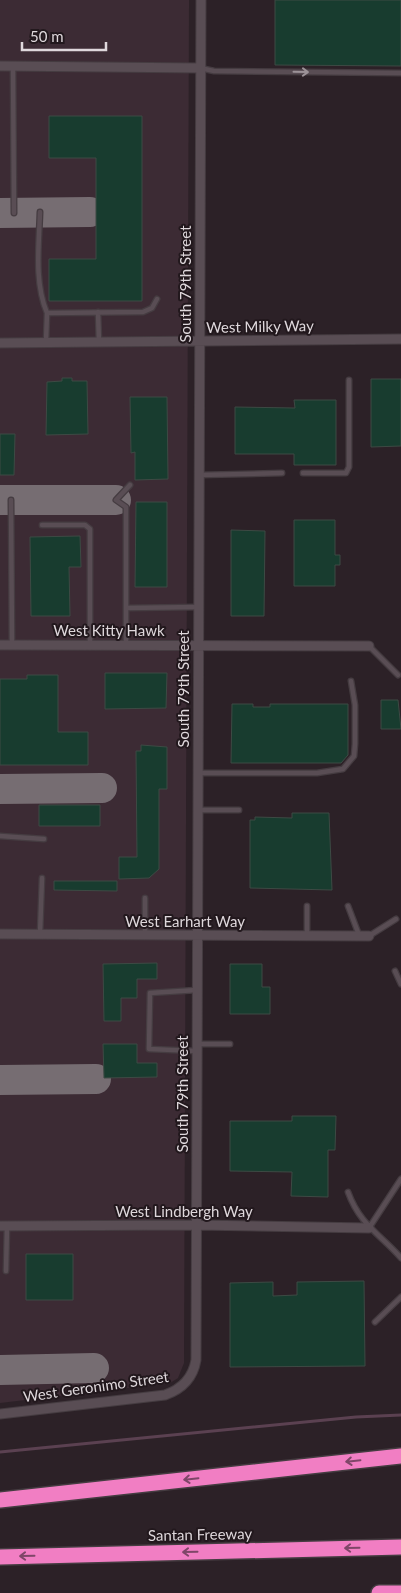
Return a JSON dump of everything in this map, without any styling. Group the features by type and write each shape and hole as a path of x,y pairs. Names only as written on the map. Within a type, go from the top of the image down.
{"highway":[{"path":"0,1500 401,1456"},
{"name":"Santan Freeway","path":"0,1557 401,1547"},
{"path":"378,1593 401,1592"}],"street":[{"name":"South 79th Street","path":"189,1377 194,1369 197,1348 200,0"},
{"path":"0,66 200,68"},
{"name":"West Milky Way","path":"0,342 401,339"},
{"name":"West Kitty Hawk","path":"0,645 369,646"},
{"name":"West Earhart Way","path":"0,934 364,936"},
{"name":"West Lindbergh Way","path":"4,1226 196,1225 368,1228"},
{"name":"West Geronimo Street","path":"0,1414 165,1395 175,1391 189,1377"}],"lane":[{"path":"13,66 14,213"},
{"path":"200,68 214,71 252,72 401,73"},
{"path":"40,212 39,272 43,303 47,313 46,342"},
{"path":"47,313 143,312 152,308 156,299"},
{"path":"98,312 99,342"},
{"path":"303,473 346,473 349,466 349,380"},
{"path":"199,475 282,473"},
{"path":"126,645 126,507 116,500 130,485"},
{"path":"11,500 12,645"},
{"path":"42,525 84,525 90,529 90,645"},
{"path":"126,608 198,607"},
{"path":"369,646 398,675"},
{"path":"198,773 317,773 342,769 354,756 355,705 351,681"},
{"path":"198,810 239,810"},
{"path":"0,836 44,839"},
{"path":"40,934 42,878"},
{"path":"145,898 145,935"},
{"path":"307,906 307,936"},
{"path":"348,906 364,936 396,919"},
{"path":"395,971 401,984"},
{"path":"197,990 150,992 149,1049 197,1048 230,1044"},
{"path":"368,1228 401,1179"},
{"path":"348,1192 352,1204 368,1228 401,1258"},
{"path":"4,1226 6,1271"},
{"path":"375,1322 401,1297"}],"shaded area":[{"path":"0,0 189,0 184,1363 178,1378 170,1383 0,1403"}],"building":[{"path":"275,0 401,0 401,66 275,65"},
{"path":"49,116 142,116 142,301 49,301 49,259 96,259 96,158 49,158"},
{"path":"62,378 72,378 72,381 87,381 88,434 46,435 47,382 62,381"},
{"path":"371,379 401,379 401,446 371,447"},
{"path":"130,397 167,397 168,479 135,480 135,452 131,453"},
{"path":"294,400 336,400 336,465 294,465 294,454 235,454 235,407 295,408"},
{"path":"0,434 15,434 14,475 0,475"},
{"path":"136,502 167,502 167,587 135,587"},
{"path":"294,520 335,520 335,555 340,555 340,565 335,565 335,586 294,586"},
{"path":"231,530 265,531 264,616 231,616"},
{"path":"80,536 81,567 69,567 70,616 31,616 30,537"},
{"path":"105,673 167,673 166,708 105,709"},
{"path":"27,675 58,675 58,732 88,732 88,765 0,765 0,679 27,679"},
{"path":"381,700 398,700 401,729 381,729"},
{"path":"232,704 253,704 253,707 270,707 270,704 348,704 348,755 341,763 231,763"},
{"path":"141,745 167,747 167,789 159,789 159,869 149,878 119,879 119,857 137,857 136,751 141,751"},
{"path":"39,805 100,805 100,826 39,826"},
{"path":"292,813 329,813 332,890 250,888 250,820 255,820 255,817 292,818"},
{"path":"54,881 117,881 117,891 54,890"},
{"path":"157,963 157,979 137,979 137,998 121,998 121,1021 104,1021 103,964"},
{"path":"230,964 262,964 262,987 270,987 270,1014 230,1014"},
{"path":"103,1044 137,1044 137,1063 157,1063 157,1077 104,1078"},
{"path":"292,1116 336,1116 335,1150 328,1150 328,1197 291,1196 292,1172 230,1171 230,1121 292,1121"},
{"path":"26,1254 73,1254 73,1300 26,1300"},
{"path":"364,1281 365,1366 230,1367 230,1283 273,1282 273,1296 297,1295 297,1282"}],"waterway":[{"path":"0,1452 356,1417 401,1415"}],"taxiway":[{"path":"0,213 90,212"},
{"path":"0,500 116,500"},
{"path":"0,789 102,788"},
{"path":"0,1080 96,1079"},
{"path":"0,1370 94,1368"}]}
